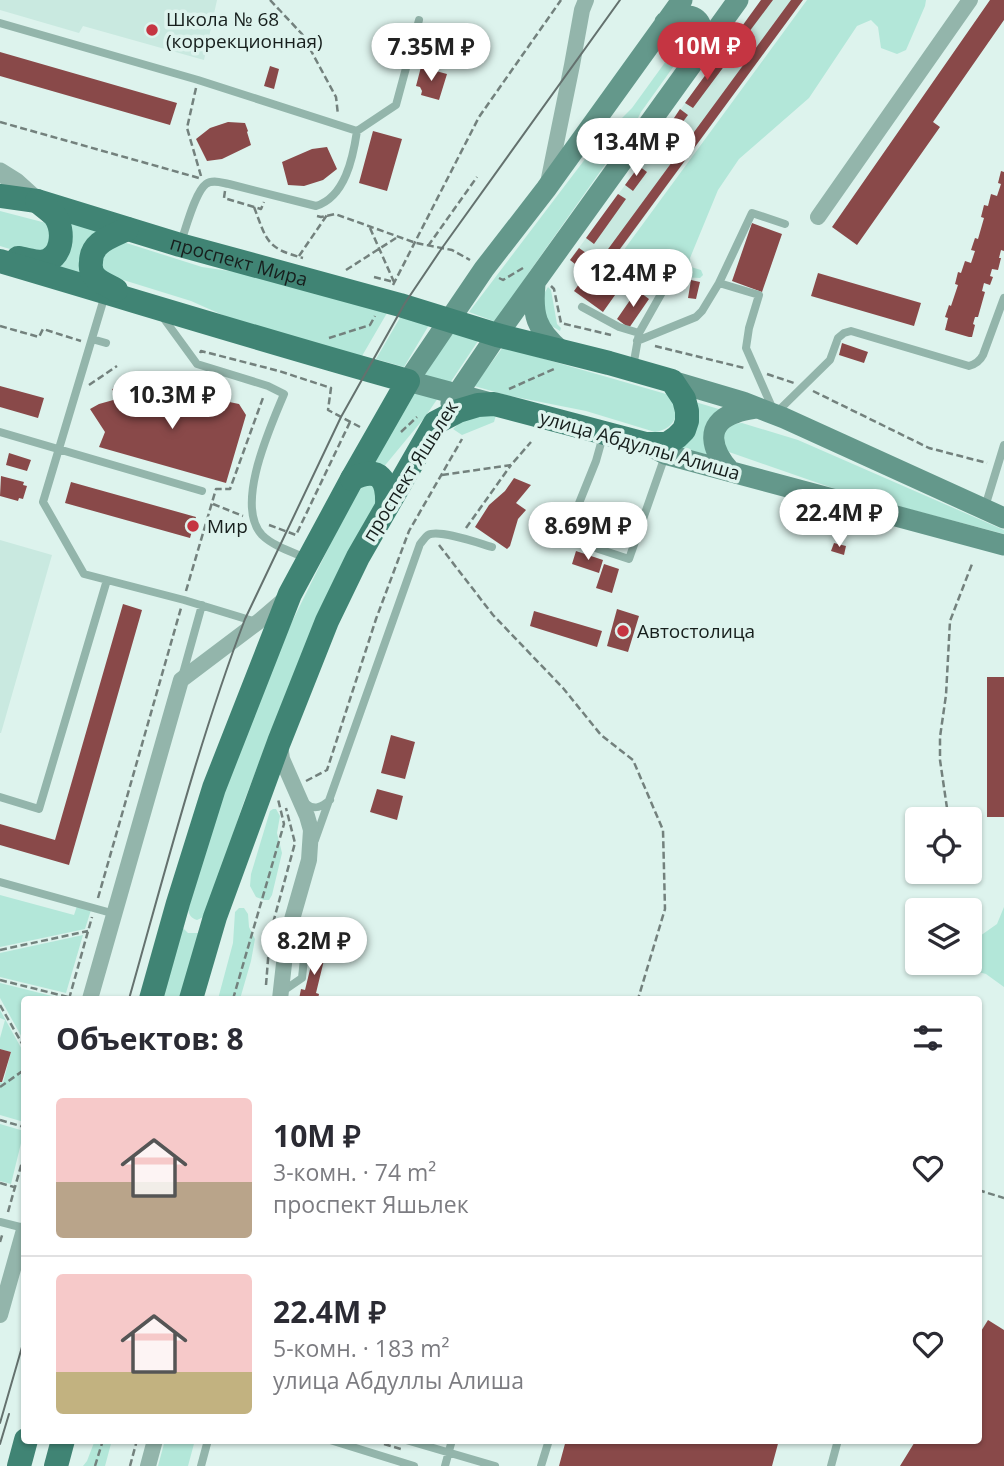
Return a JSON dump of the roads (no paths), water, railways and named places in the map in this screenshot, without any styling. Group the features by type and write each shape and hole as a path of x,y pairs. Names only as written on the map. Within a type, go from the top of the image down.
{"main road":[{"path":"152,996 214,788 290,594 308,559 408,381 448,320 682,0"},
{"name":"проспект Яшьлек","path":"192,996 215,917 327,621 358,557 387,506 427,419 488,332 538,280 738,0"},
{"path":"665,22 681,16 701,23 704,34 703,48"},
{"name":"проспект Мира","path":"0,196 37,201 180,245 384,300 488,332"},
{"path":"0,255 41,262 57,252 61,244 61,234 55,217 37,201"},
{"path":"127,229 103,240 95,247 90,268 96,278 144,303"},
{"path":"0,261 261,340 448,392"},
{"path":"538,280 533,303 537,324 544,335 560,348"},
{"path":"488,332 560,348 766,411 994,514"},
{"path":"656,449 677,437 684,430 687,421 684,399 672,381"},
{"name":"улица Абдуллы Алиша","path":"448,392 500,400 730,471 1004,545"},
{"path":"427,419 500,400"},
{"path":"730,471 715,449 713,437 716,426 735,413 766,411"},
{"path":"352,479 362,474 377,476 387,489 387,506"},
{"path":"178,903 189,924 205,925 215,917"},
{"path":"19,1466 25,1444"},
{"path":"56,1466 62,1444"}],"street":[{"path":"546,189 586,0"},
{"path":"818,217 970,0"},
{"path":"0,172 37,201"},
{"path":"91,996 181,680 258,622 290,594"},
{"path":"276,992 290,925 309,860 311,830 307,816 292,793 279,742"},
{"path":"0,1315 21,1240"},
{"path":"148,1466 154,1444"}],"lane":[{"path":"180,245 197,197 205,184 215,181 316,206 332,197 344,179 355,149 357,131 396,105 419,20"},
{"path":"0,23 198,80 357,131"},
{"path":"582,307 638,337 696,317 719,283 752,212 785,224"},
{"path":"633,370 638,337 669,280"},
{"path":"719,283 759,295 746,348 766,411 830,360 838,338 851,331 969,366 974,365 984,355 1004,298"},
{"path":"106,292 43,502 83,574 258,622"},
{"path":"144,303 197,364 268,386 284,394 263,445 250,501 253,520 261,534 279,546 308,559"},
{"path":"92,342 106,343"},
{"path":"0,432 202,491"},
{"path":"604,433 596,461 565,538 629,559 656,449"},
{"path":"994,514 993,485 1004,445"},
{"path":"309,860 420,544 431,534 459,537 492,547"},
{"path":"0,797 39,809 107,580"},
{"path":"181,680 202,606"},
{"path":"292,793 309,807 323,806 330,800"},
{"path":"0,881 115,914"},
{"path":"4,1223 21,1228"},
{"path":"201,1466 207,1444"},
{"path":"343,1444 412,1466"},
{"path":"420,1444 495,1466"},
{"path":"444,1466 451,1444"},
{"path":"541,1466 548,1444"},
{"path":"831,1466 837,1444"}],"tram line":[{"path":"130,996 197,760 245,619 341,417 405,303 620,0"},
{"path":"0,1423 21,1350"},
{"path":"0,1444 9,1414"}],"place":[{"name":"Школа № 68 (коррекционная)","path":"152,30"},
{"name":"Мир","path":"193,526"},
{"name":"Автостолица","path":"623,631"}]}
